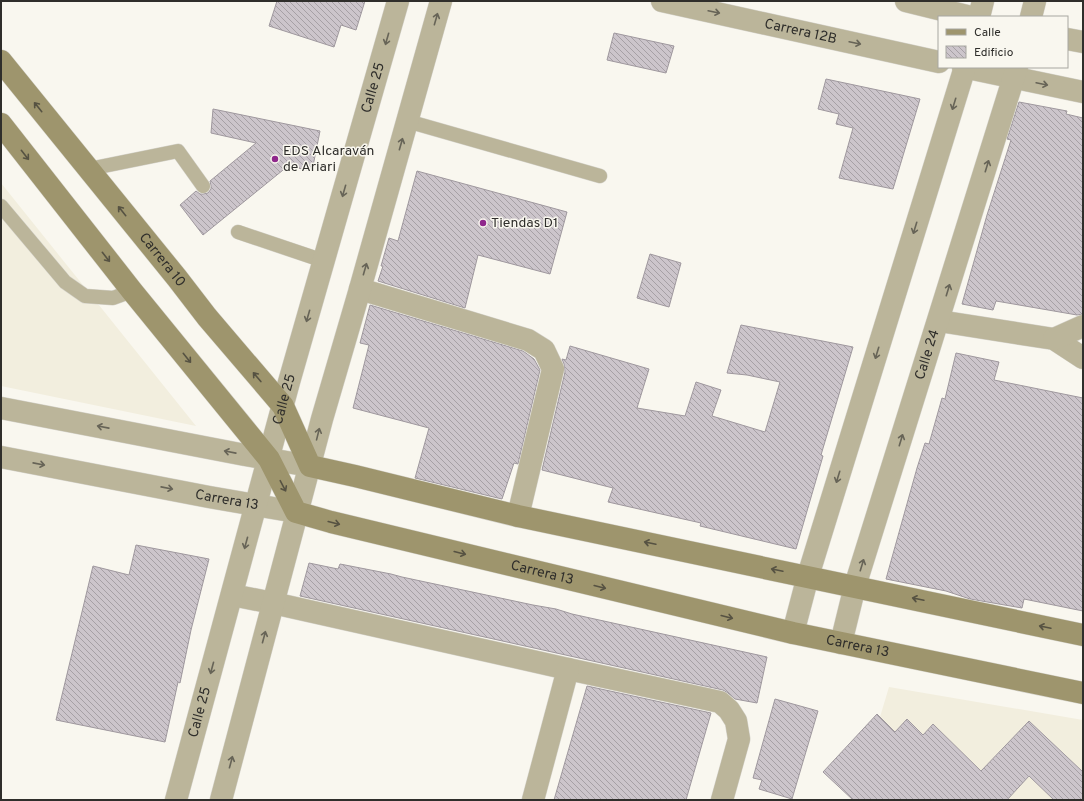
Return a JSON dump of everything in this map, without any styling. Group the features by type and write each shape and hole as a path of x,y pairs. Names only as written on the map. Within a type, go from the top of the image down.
{"main road":[{"name":"Carrera 10","path":"1,62 177,278 207,318 283,406 310,466"},
{"path":"1,124 132,290 269,459 296,512"},
{"path":"310,466 518,516 1083,635"},
{"name":"Carrera 13","path":"296,512 346,526 793,633 1083,693"}],"street":[{"name":"Calle 25","path":"176,800 283,406 398,1"},
{"path":"221,800 293,531 296,512 441,1"},
{"name":"Carrera 12B","path":"662,1 938,62"},
{"path":"906,1 967,16"},
{"path":"979,16 983,1"},
{"path":"1031,16 1036,1"},
{"path":"1068,38 1083,42"},
{"path":"793,633 808,576 964,68"},
{"path":"973,68 1016,73 1083,92"},
{"name":"Calle 24","path":"841,643 855,586 1016,73"},
{"path":"360,289 528,340 544,350 552,369 518,516"},
{"path":"939,321 1054,339 1083,358"},
{"path":"1054,339 1083,326"},
{"path":"1,408 310,466"},
{"name":"Carrera 13","path":"1,457 296,512"},
{"path":"232,595 720,702 729,710 736,721 740,739 722,800"},
{"path":"533,800 568,669"}],"lane":[{"path":"407,121 600,176"},
{"path":"89,169 178,151 203,186"},
{"path":"1,206 65,282 85,296 112,298 132,290"},
{"path":"238,232 324,261"}],"shaded area":[{"path":"1,183 196,426 1,386"},
{"path":"889,687 1083,720 1083,800 855,800"}],"building":[{"path":"277,1 365,1 356,30 341,25 334,47 269,26"},
{"path":"614,33 674,46 666,73 607,60"},
{"path":"826,79 920,99 893,189 839,178 853,128 836,124 839,114 818,109"},
{"path":"1019,102 1067,111 1066,114 1083,118 1083,314 1077,315 996,301 993,310 962,304 987,215 1011,140 1007,139"},
{"name":"EDS Alcaraván de Ariari","path":"213,109 320,131 312,171 288,166 203,235 180,205 196,191 200,194 208,193 211,189 210,181 256,143 211,133"},
{"name":"Tiendas D1","path":"417,171 567,212 550,274 478,255 465,308 378,281 389,238 398,241"},
{"path":"650,254 681,263 669,307 637,298"},
{"path":"370,305 523,351 534,359 540,370 518,464 514,463 502,499 415,478 429,428 353,408 369,345 360,343"},
{"path":"741,325 853,347 821,455 823,456 796,549 700,526 701,523 608,502 613,488 542,470 565,372 562,359 566,360 570,346 649,369 637,408 685,416 696,382 721,390 712,416 765,432 780,382 747,375 727,373"},
{"path":"956,353 999,362 994,380 1083,398 1083,611 1024,599 1022,608 970,599 946,591 886,579 917,468 925,443 929,444 942,398 945,399"},
{"path":"136,545 209,559 191,630 180,683 178,682 165,742 56,720 93,566 129,575"},
{"path":"309,563 338,569 340,564 391,574 556,609 572,614 767,657 757,703 735,699 723,690 300,596"},
{"path":"587,686 711,713 686,800 554,800"},
{"path":"775,699 818,711 792,799 759,789 762,780 753,778"},
{"path":"877,714 895,732 907,719 923,735 933,724 981,771 1029,721 1083,772 1083,800 1054,800 1029,776 1007,800 853,800 823,772"}],"place":[{"name":"EDS Alcaraván de Ariari","path":"275,159"},
{"name":"Tiendas D1","path":"483,223"}]}
